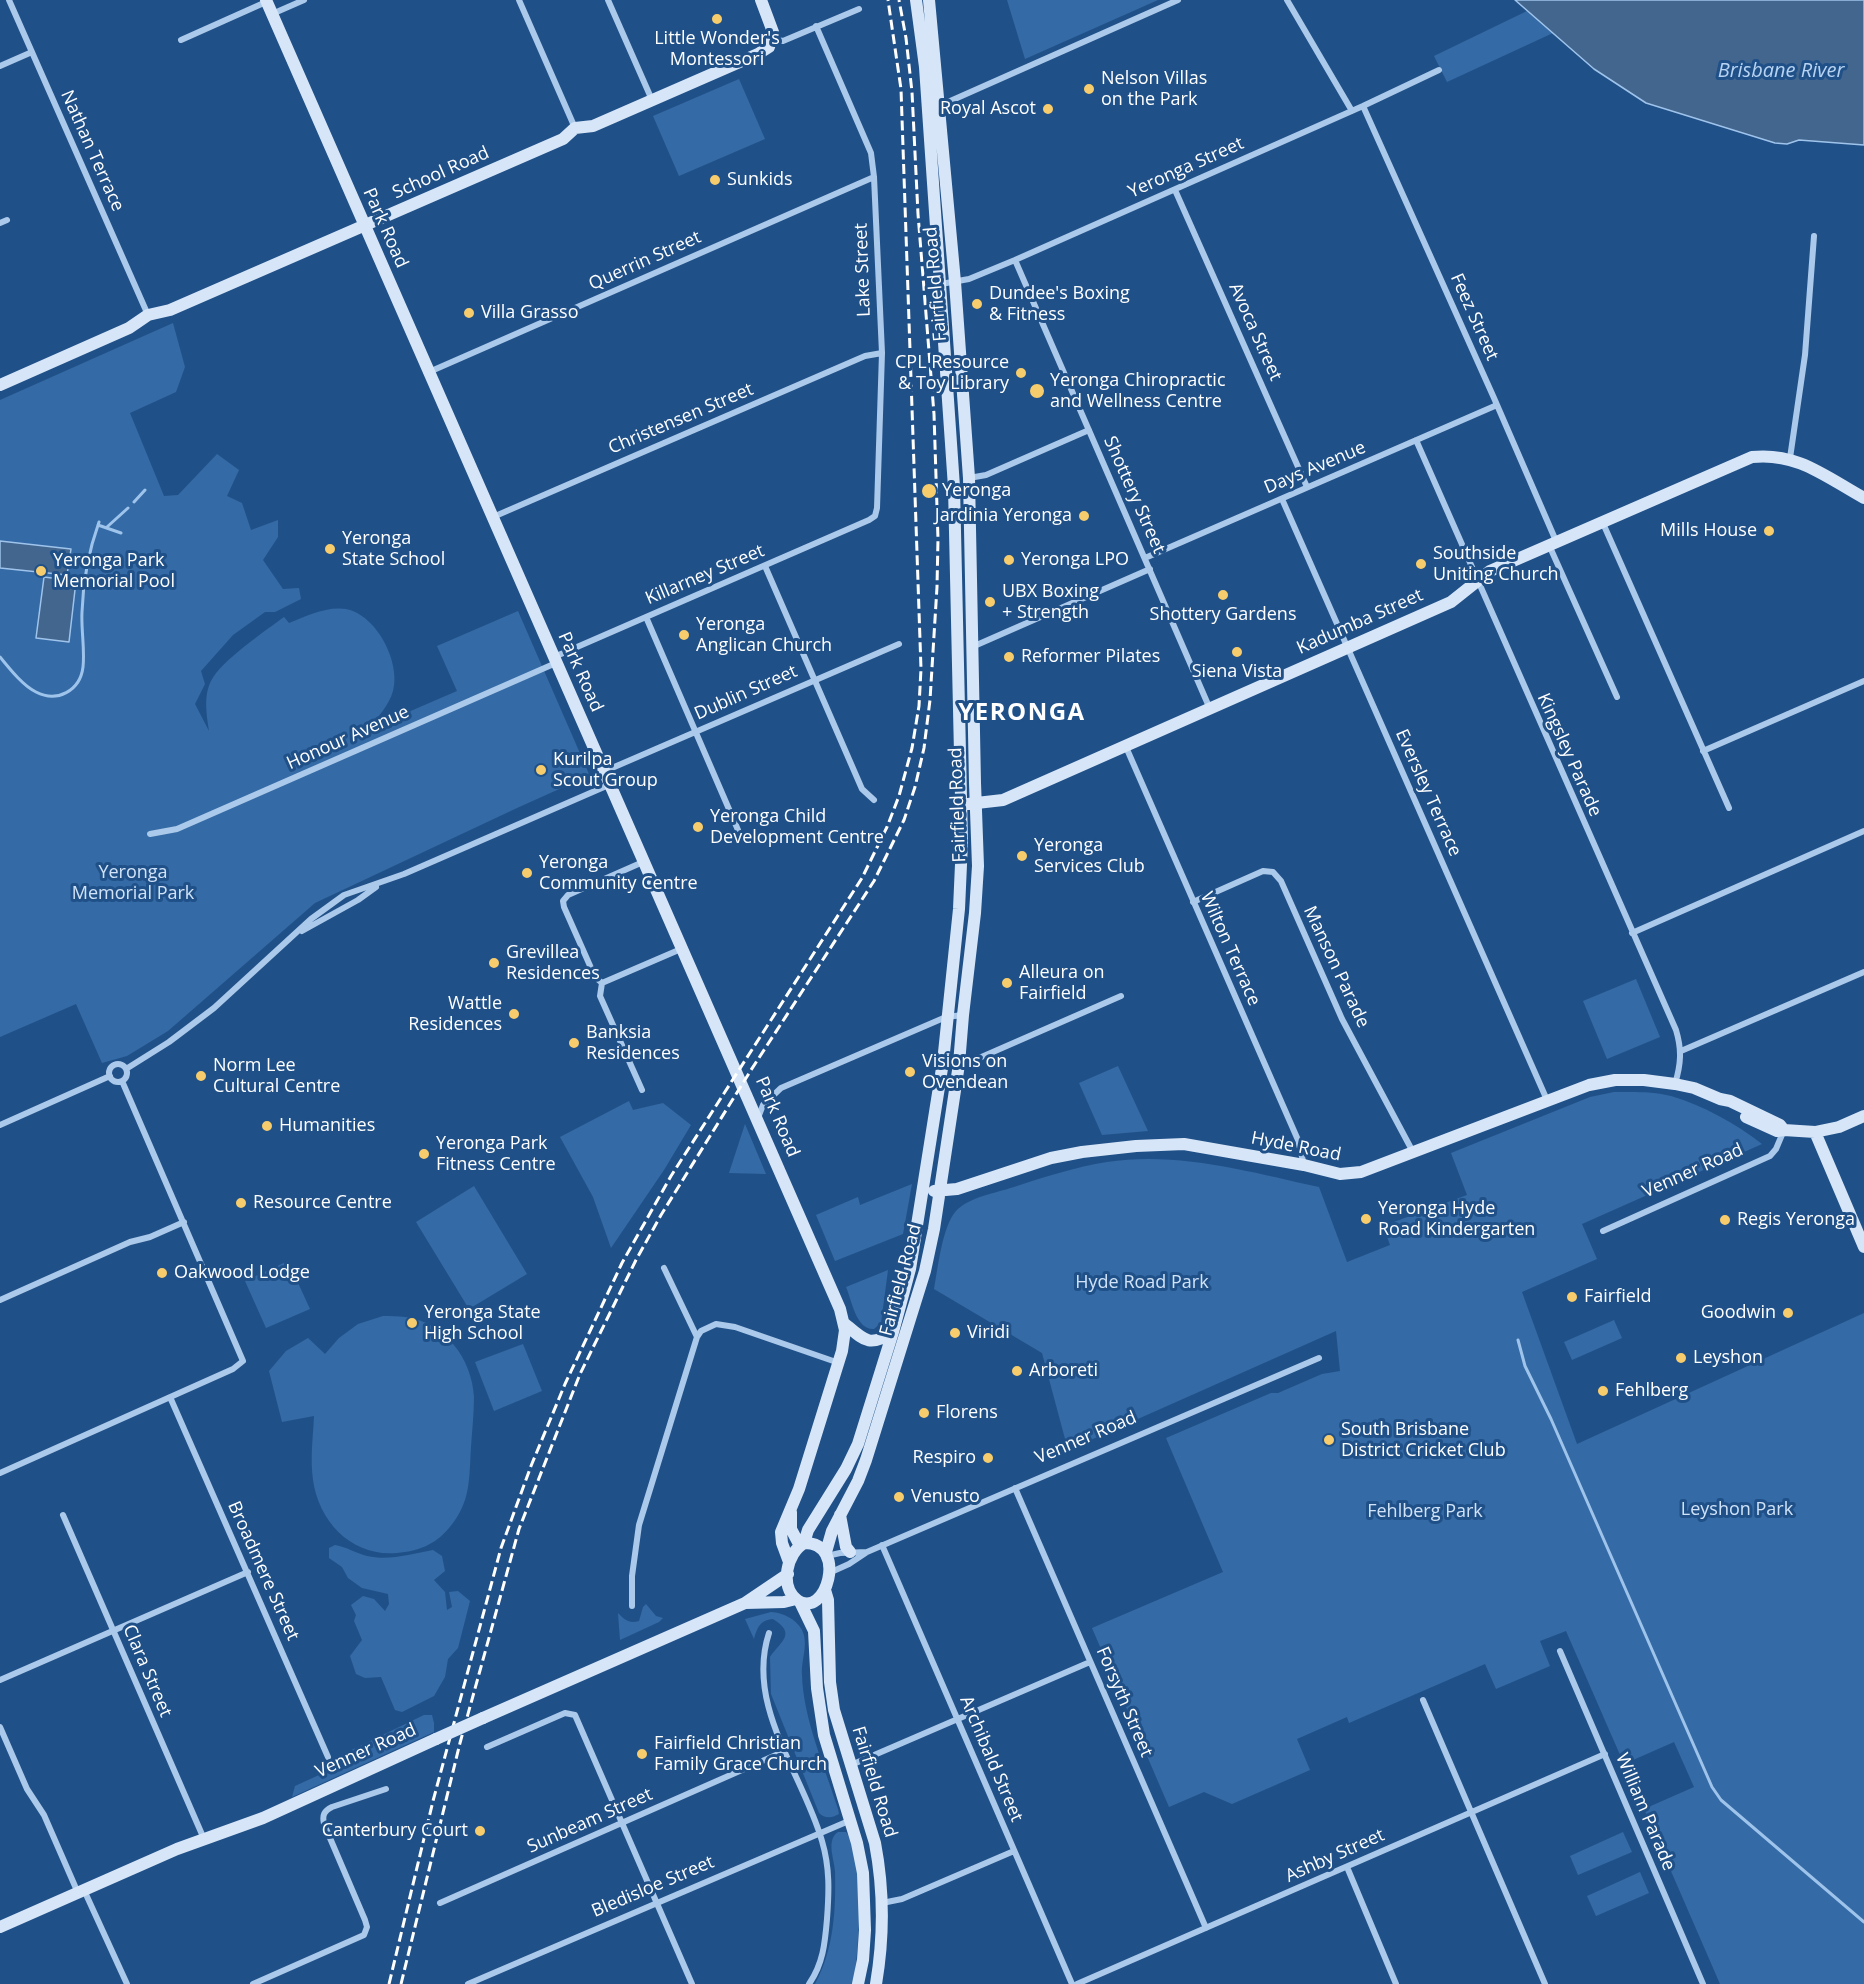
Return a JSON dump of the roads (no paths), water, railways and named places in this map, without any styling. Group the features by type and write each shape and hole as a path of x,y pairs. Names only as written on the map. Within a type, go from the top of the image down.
{"street":[{"name":"Nathan Terrace","path":"9,0 148,315"},
{"path":"181,40 268,5 304,0"},
{"path":"519,0 575,128"},
{"path":"608,0 652,100"},
{"path":"760,0 771,22 772,39"},
{"name":"Fairfield Road","path":"802,1545 808,1530 846,1469 858,1444 910,1269 943,1062 958,909 962,842 954,487 925,67 916,0"},
{"name":"Fairfield Road","path":"826,1554 832,1531 858,1480 925,1271 940,1191 959,1064 975,913 978,866 969,478 955,282 929,0"},
{"path":"939,106 1178,0"},
{"path":"1287,0 1352,111"},
{"name":"Park Road","path":"268,5 838,1305 844,1323 844,1344 839,1363"},
{"name":"School Road","path":"0,386 129,328 148,315 170,310 563,139 575,128 592,126 758,54 768,47 772,39 783,41 859,9"},
{"name":"Lake Street","path":"816,26 871,153 874,177 882,353 877,508 875,516 869,520"},
{"path":"0,66 32,52"},
{"name":"Yeronga Street","path":"941,284 969,279 1015,260 1352,111 1439,70"},
{"name":"Feez Street","path":"1363,106 1497,405 1617,697"},
{"name":"Querrin Street","path":"429,372 874,177"},
{"name":"Avoca Street","path":"1175,190 1307,487"},
{"path":"0,223 7,219"},
{"path":"1790,458 1805,355 1814,236"},
{"name":"Shottery Street","path":"1015,260 1210,709"},
{"name":"Christensen Street","path":"493,517 865,356 882,353"},
{"name":"Days Avenue","path":"1145,558 1497,405"},
{"path":"969,478 986,475 1089,430"},
{"name":"Kingsley Parade","path":"1416,440 1476,581 1676,1030 1681,1051 1675,1084"},
{"name":"Kadumba Street","path":"961,804 1003,800 1126,747 1451,602 1490,571 1752,458 1772,456 1790,458 1864,498"},
{"name":"Eversley Terrace","path":"1282,499 1547,1100"},
{"name":"Killarney Street","path":"555,660 646,617 869,520"},
{"path":"1602,521 1729,808"},
{"path":"765,566 862,789 874,800"},
{"path":"972,647 1150,569"},
{"path":"646,617 738,830"},
{"name":"Dublin Street","path":"605,771 899,644"},
{"name":"Honour Avenue","path":"150,834 177,829 555,660"},
{"path":"1703,751 1864,681"},
{"name":"Wilton Terrace","path":"1126,747 1298,1140 1304,1165"},
{"path":"296,935 358,900 379,885 611,784"},
{"path":"1632,933 1864,831"},
{"path":"602,983 595,977 563,901 568,895 645,861"},
{"name":"Manson Parade","path":"1193,902 1263,871 1273,872 1281,881 1341,1019 1413,1152"},
{"path":"126,1069 169,1042 214,1008 311,919 344,895 354,890 379,885"},
{"path":"602,983 683,948"},
{"path":"1681,1051 1864,972"},
{"path":"602,983 600,996 642,1090"},
{"path":"943,1062 959,1064 979,1058 1121,996"},
{"path":"757,1118 763,1105 781,1088 946,1017 963,1015"},
{"path":"122,1081 114,1080 110,1076 110,1070 113,1065 119,1064 126,1069"},
{"path":"122,1081 126,1077 126,1069"},
{"path":"0,1125 110,1076"},
{"name":"Hyde Road","path":"924,1190 957,1189 1052,1158 1082,1152 1184,1144 1350,1175 1588,1084 1615,1080 1644,1080 1694,1088 1720,1099 1728,1107 1762,1126 1777,1131 1815,1132 1832,1129 1864,1116"},
{"path":"0,1473 239,1366 243,1361 122,1081"},
{"name":"Venner Road","path":"1603,1231 1770,1156 1785,1130"},
{"path":"1815,1132 1864,1247"},
{"path":"0,1299 130,1242 150,1237 184,1222"},
{"path":"664,1268 698,1337"},
{"path":"844,1323 868,1341 879,1341 893,1332"},
{"path":"632,1606 632,1576 639,1525 698,1337 702,1331 716,1324 735,1327 839,1363 791,1511 784,1523 781,1538 788,1568 789,1590 798,1600 813,1602 818,1600 825,1590 829,1574 826,1554 817,1545 802,1545 791,1556 788,1568"},
{"name":"Venner Road","path":"829,1574 882,1545 1319,1358"},
{"name":"Broadmere Street","path":"170,1397 328,1757"},
{"name":"Forsyth Street","path":"1015,1488 1206,1928"},
{"path":"791,1511 791,1529 802,1545"},
{"name":"Clara Street","path":"63,1515 204,1839"},
{"path":"840,1515 846,1547 850,1552"},
{"name":"Archibald Street","path":"882,1545 1014,1851 1075,1984"},
{"name":"Venner Road","path":"826,1554 867,1552"},
{"name":"Venner Road","path":"0,1927 204,1839 262,1818 745,1603 788,1568"},
{"path":"0,1680 248,1572"},
{"name":"Fairfield Road","path":"825,1590 828,1600 831,1696 875,1843 882,1903 881,1957 876,1984"},
{"name":"Fairfield Road","path":"798,1600 814,1631 819,1704 824,1735 851,1820 862,1866 865,1896 863,1960 858,1984"},
{"name":"Venner Road","path":"745,1603 798,1600"},
{"path":"769,1633 762,1658 762,1684 785,1751 819,1832 825,1851 829,1884 825,1942 819,1967 809,1984"},
{"name":"William Parade","path":"1560,1651 1703,1984"},
{"path":"851,1765 1090,1662"},
{"path":"1423,1700 1545,1984"},
{"path":"487,1747 565,1713 575,1715 690,1983"},
{"path":"0,1727 27,1788 44,1815 127,1984"},
{"name":"Sunbeam Street","path":"440,1904 785,1751"},
{"name":"Ashby Street","path":"1075,1984 1605,1754"},
{"name":"Venner Road","path":"253,1984 362,1936 366,1930 365,1920 324,1824 323,1814 332,1807 386,1789"},
{"name":"Bledisloe Street","path":"468,1984 851,1820"},
{"path":"882,1903 902,1899 1014,1851"},
{"path":"1347,1867 1394,1983"}],"water":[{"name":"Brisbane River","path":"1515,0 1864,0 1864,145 1799,140 1787,144 1775,143 1646,103 1594,69"},
{"path":"0,541 71,549 67,575 0,568"},
{"path":"44,577 76,581 69,642 36,638"}],"waterway":[{"path":"134,502 145,490"},
{"path":"107,527 128,508"},
{"path":"0,657 26,686 44,695 66,693 77,683 83,667 82,612 85,577 99,522"},
{"path":"98,525 121,533"},
{"path":"1518,1340 1525,1366 1551,1419 1712,1787 1721,1800 1864,1922"}],"railway":[{"path":"389,1984 433,1801 501,1548 531,1466 565,1384 622,1263 671,1176 862,878 887,827 899,796 912,748 919,706 921,669 901,89 888,0"},
{"path":"401,1984 460,1743 519,1529 580,1374 636,1260 661,1215 751,1070 874,881 904,820 915,787 924,748 930,700 938,539 934,414 918,214 912,92 899,0"}],"place":[{"name":"Little Wonder's Montessori","path":"717,19"},
{"name":"Nelson Villas on the Park","path":"1089,89"},
{"name":"Royal Ascot","path":"1048,109"},
{"name":"Sunkids","path":"715,180"},
{"name":"Dundee's Boxing & Fitness","path":"977,304"},
{"name":"Villa Grasso","path":"469,313"},
{"name":"CPL Resource & Toy Library","path":"1021,373"},
{"name":"Yeronga Chiropractic and Wellness Centre","path":"1037,391"},
{"name":"Yeronga","path":"929,491"},
{"name":"Jardinia Yeronga","path":"1084,516"},
{"name":"Mills House","path":"1769,531"},
{"name":"Yeronga State School","path":"330,549"},
{"name":"Yeronga LPO","path":"1009,560"},
{"name":"Southside Uniting Church","path":"1421,564"},
{"name":"Yeronga Park Memorial Pool","path":"41,571"},
{"name":"Shottery Gardens","path":"1223,595"},
{"name":"UBX Boxing + Strength","path":"990,602"},
{"name":"Yeronga Anglican Church","path":"684,635"},
{"name":"Siena Vista","path":"1237,652"},
{"name":"Reformer Pilates","path":"1009,657"},
{"name":"Kurilpa Scout Group","path":"541,770"},
{"name":"Yeronga Child Development Centre","path":"698,827"},
{"name":"Yeronga Services Club","path":"1022,856"},
{"name":"Yeronga Community Centre","path":"527,873"},
{"name":"Grevillea Residences","path":"494,963"},
{"name":"Alleura on Fairfield","path":"1007,983"},
{"name":"Wattle Residences","path":"514,1014"},
{"name":"Banksia Residences","path":"574,1043"},
{"name":"Visions on Ovendean","path":"910,1072"},
{"name":"Norm Lee Cultural Centre","path":"201,1076"},
{"name":"Humanities","path":"267,1126"},
{"name":"Yeronga Park Fitness Centre","path":"424,1154"},
{"name":"Resource Centre","path":"241,1203"},
{"name":"Yeronga Hyde Road Kindergarten","path":"1366,1219"},
{"name":"Regis Yeronga","path":"1725,1220"},
{"name":"Oakwood Lodge","path":"162,1273"},
{"name":"Fairfield","path":"1572,1297"},
{"name":"Goodwin","path":"1788,1313"},
{"name":"Yeronga State High School","path":"412,1323"},
{"name":"Viridi","path":"955,1333"},
{"name":"Leyshon","path":"1681,1358"},
{"name":"Arboreti","path":"1017,1371"},
{"name":"Fehlberg","path":"1603,1391"},
{"name":"Florens","path":"924,1413"},
{"name":"South Brisbane District Cricket Club","path":"1329,1440"},
{"name":"Respiro","path":"988,1458"},
{"name":"Venusto","path":"899,1497"},
{"name":"Fairfield Christian Family Grace Church","path":"642,1754"},
{"name":"Canterbury Court","path":"480,1831"}],"district":[{"name":"YERONGA","path":"1022,713"}],"park label":[{"name":"Yeronga Memorial Park","path":"133,883"},
{"name":"Hyde Road Park","path":"1142,1283"},
{"name":"Leyshon Park","path":"1737,1510"},
{"name":"Fehlberg Park","path":"1425,1512"}]}
